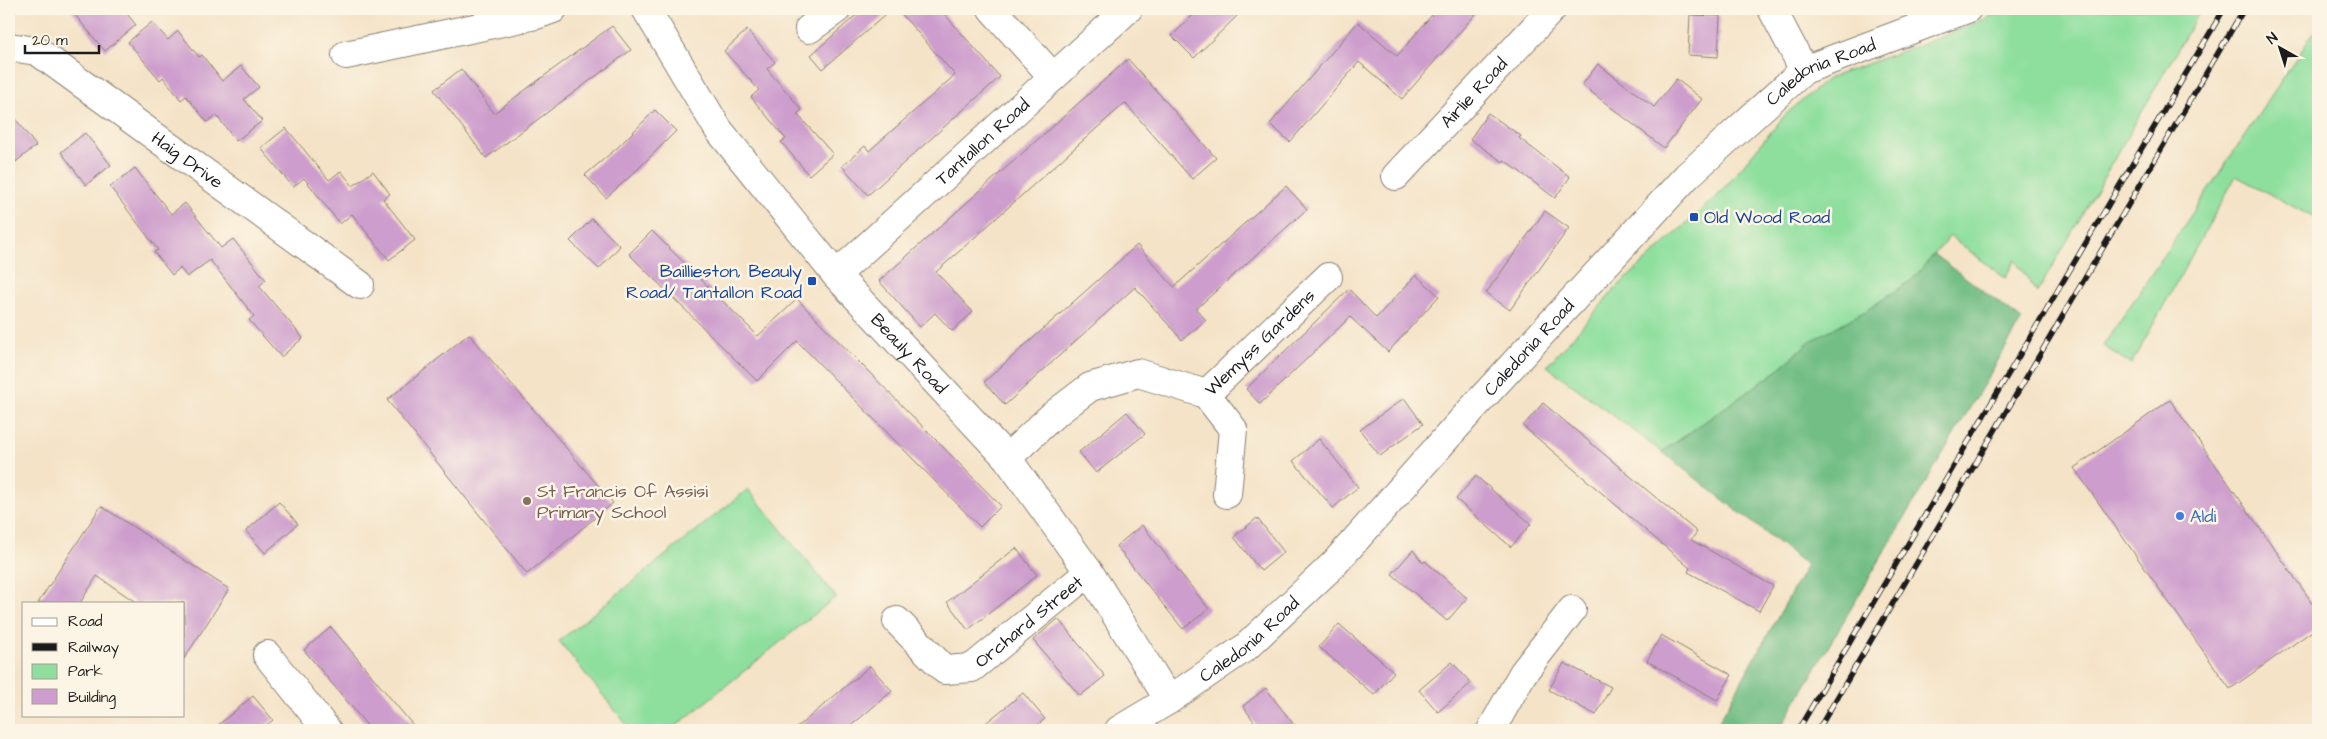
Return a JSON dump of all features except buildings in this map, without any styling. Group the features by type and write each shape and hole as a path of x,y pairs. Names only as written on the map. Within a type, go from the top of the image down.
{"street":[{"path":"346,55 536,15 553,9"},
{"name":"Beauly Road","path":"646,9 718,129 836,275 1007,458 1089,572 1170,700"},
{"path":"809,29 837,9"},
{"path":"992,9 1053,77"},
{"name":"Tantallon Road","path":"836,275 1128,9"},
{"name":"Airlie Road","path":"1396,176 1552,9"},
{"path":"1772,9 1804,70"},
{"name":"Caledonia Road","path":"1119,730 1170,700 1246,647 1333,565 1473,408 1687,176 1804,70 1967,9"},
{"name":"Haig Drive","path":"9,47 37,51 360,285"},
{"name":"Wemyss Gardens","path":"1007,458 1052,416 1090,386 1138,373 1206,394 1328,276"},
{"path":"1206,394 1234,429 1227,494"},
{"name":"Orchard Street","path":"897,621 945,670 972,668 1089,572"},
{"path":"1491,730 1523,673 1572,610"},
{"path":"266,655 327,730"}],"green space":[{"path":"2008,9 2201,9 2037,293 2015,260 2005,278 1950,236 1912,280 1867,310 1809,342 1777,371 1662,452 1547,366 1616,288 1720,193 1786,114 1829,78 1954,32"},
{"path":"2318,26 2318,220 2236,176 2131,364 2103,346"},
{"path":"1934,254 2022,320 1779,730 1714,730 1807,565 1662,452 1777,371 1809,342 1867,310 1912,280"},
{"path":"748,489 836,597 671,730 631,730 559,641"}],"railway":[{"path":"1798,730 2224,9"},
{"path":"1818,730 2244,9"}],"place":[{"name":"Old Wood Road","path":"1694,217"},
{"name":"Baillieston, Beauly Road/ Tantallon Road","path":"812,281"},
{"name":"St Francis Of Assisi Primary School","path":"527,501"},
{"name":"Aldi","path":"2180,516"}]}
